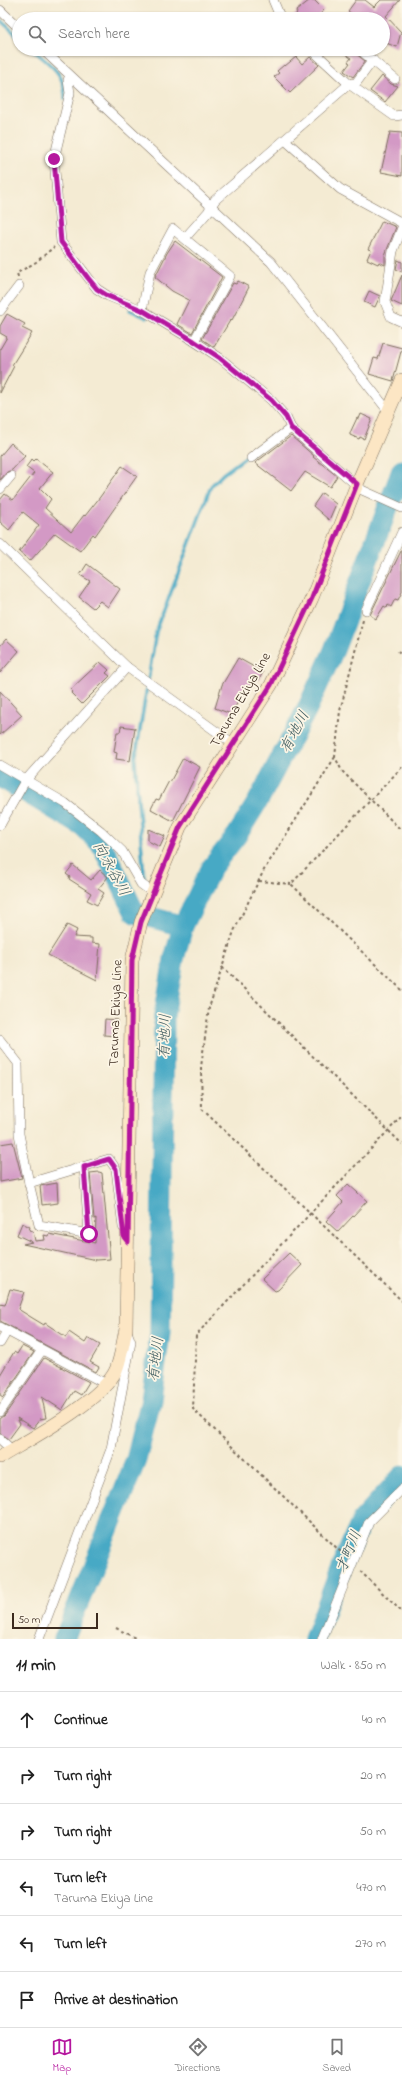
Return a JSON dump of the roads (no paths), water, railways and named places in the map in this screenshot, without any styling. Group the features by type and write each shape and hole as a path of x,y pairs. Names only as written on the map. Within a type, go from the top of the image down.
{"main road":[{"name":"Taruma Ekiya Line","path":"0,1457 89,1401 106,1384 116,1370 126,1329 132,960 143,916 180,827 235,745 271,685 306,612 360,487 402,380"}],"street":[{"path":"274,0 278,12"},
{"path":"0,10 12,21"},
{"path":"49,56 271,262 389,412"},
{"path":"319,56 349,84 394,116 402,115"},
{"path":"368,56 395,79"},
{"path":"185,238 208,212 215,200 349,84 356,83 373,60"},
{"path":"70,76 68,80 70,93 54,159 61,242 97,289 108,296 142,310 194,341 258,388 286,417 291,428 360,487 402,508"},
{"path":"285,140 340,189 402,223"},
{"path":"402,228 393,251 385,302 391,317 402,322"},
{"path":"142,310 150,272 173,229 230,276 194,341"},
{"path":"0,311 19,286"},
{"path":"251,458 291,428"},
{"path":"0,489 11,476"},
{"path":"366,610 402,532"},
{"path":"0,544 127,667 235,745"},
{"path":"0,825 25,781 127,667"},
{"path":"0,766 65,803 102,831 122,851 141,884 152,892"},
{"path":"0,1040 18,1063 19,1134 29,1183 40,1225 89,1234 84,1167"},
{"path":"29,1183 109,1159 116,1169 124,1237 128,1242"},
{"path":"0,1343 4,1329 106,1384"},
{"path":"39,1639 111,1449 131,1342 126,1329"},
{"path":"0,1412 42,1350"},
{"path":"0,1439 12,1450"},
{"path":"322,1639 369,1522 402,1488"}],"waterway":[{"path":"0,20 12,31"},
{"path":"40,56 56,70 60,76 63,82 65,99"},
{"path":"130,310 147,318"},
{"path":"184,340 197,348"},
{"path":"144,878 135,760 156,632 211,486 223,474 251,453"},
{"name":"有地川","path":"64,1639 136,1460 151,1400 160,1333 164,1016 174,959 183,926 212,867 237,835 258,801 307,709 334,650 402,470"},
{"name":"向永谷川","path":"0,777 84,827 102,845 135,913 183,926"},
{"path":"126,895 134,891"},
{"name":"才町川","path":"314,1639 341,1568 362,1520 402,1476"}]}
